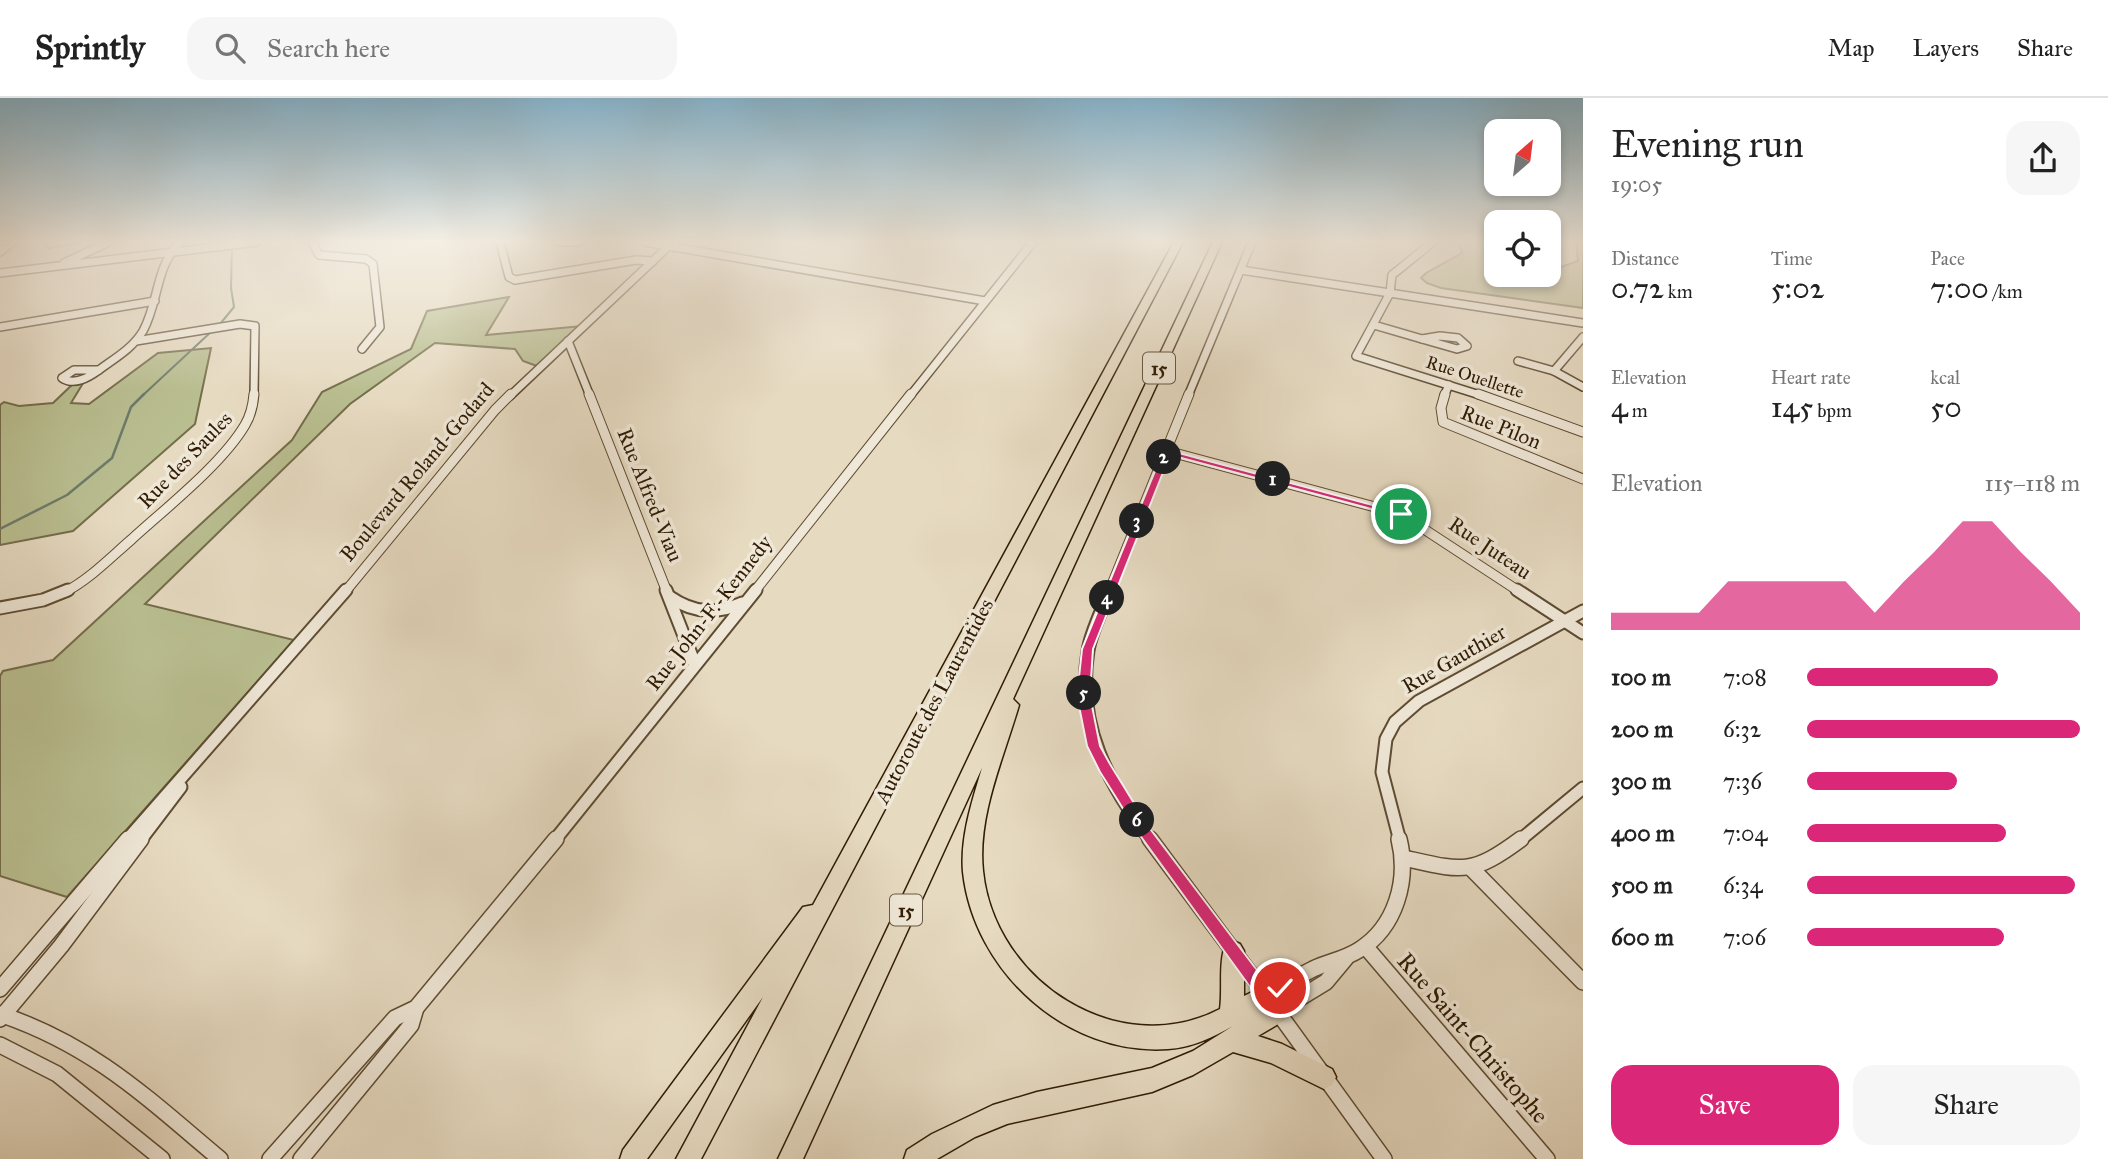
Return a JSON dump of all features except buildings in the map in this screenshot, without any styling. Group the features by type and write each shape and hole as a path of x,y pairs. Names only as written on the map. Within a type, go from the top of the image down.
{"highway":[{"name":"Autoroute des Laurentides","path":"688,1159 1152,292"},
{"name":"15","path":"790,1159 1195,292"},
{"path":"1022,662 981,807 974,846 976,895 983,919 994,941 1014,969 1046,998 1087,1022 1112,1032 1147,1038 1178,1036 1205,1028 1230,1015 1272,1004"},
{"path":"632,1159 845,866"},
{"path":"1230,1015 1234,994 1233,951"},
{"path":"916,1159 988,1118 1020,1108 1154,1080 1233,1041 1272,1004"},
{"path":"1233,1041 1274,1052 1324,1077"}],"street":[{"path":"99,370 136,341 157,292"},
{"path":"362,349 380,327 376,292"},
{"name":"Boulevard Roland-Godard","path":"0,989 322,619 495,411 621,292"},
{"path":"933,292 985,301"},
{"name":"Rue John-F.-Kennedy","path":"301,1159 411,1025 416,1008 581,809 993,292"},
{"path":"1232,292 1088,649 1083,696 1094,746 1143,830 1384,1159"},
{"path":"1380,292 1583,323"},
{"path":"1390,293 1374,325 1422,339 1457,349 1466,346 1464,341 1449,335 1422,339"},
{"path":"0,327 155,301"},
{"name":"Rue des Saules","path":"0,608 47,600 67,593 82,582 181,494 243,430 252,414 256,326 240,324 136,341"},
{"name":"Rue Ouellette","path":"1374,325 1356,356 1514,405 1583,432"},
{"path":"1554,371 1583,337"},
{"name":"Rue Alfred-Viau","path":"568,341 695,664"},
{"path":"1518,361 1554,371 1583,387"},
{"name":"Rue Pilon","path":"1449,385 1442,400 1440,416 1443,422 1583,479"},
{"name":"Rue Juteau","path":"1167,451 1401,514 1583,633"},
{"path":"670,597 688,608 712,612 725,611 746,601"},
{"name":"Rue Gauthier","path":"1272,1004 1326,982 1347,957 1365,946 1389,921 1400,893 1404,858 1380,776 1383,751 1396,719 1484,664 1583,611"},
{"name":"Boulevard Roland-Godard","path":"1,1016 154,826 212,745"},
{"path":"1404,858 1455,869 1472,869 1503,852 1581,794"},
{"path":"1472,869 1583,982"},
{"name":"Rue Saint-Christophe","path":"1365,946 1547,1159"},
{"name":"Rue John-F.-Kennedy","path":"270,1159 395,1018 416,1008"},
{"path":"1,1016 51,1033 102,1064 124,1079 220,1159"},
{"path":"0,1045 57,1073 162,1159"}],"green space":[{"path":"1466,292 1583,292 1583,308"},
{"path":"509,297 486,335 582,326 537,366 523,361 515,349 435,343 350,404 145,604 294,640 67,897 0,876 0,676 3,671 53,660 292,440 322,392 411,349 427,311"},
{"path":"211,348 195,424 73,531 0,545 0,405 4,402 19,406 53,403 75,382 85,380 71,403 89,404 158,353"}],"waterway":[{"path":"220,324 234,307 232,292"},
{"path":"142,396 212,331"},
{"path":"0,529 67,495 112,458 131,407 142,396"}],"route":[{"path":"1280,988 1266,996 1143,830 1105,768 1094,746 1083,696 1088,649 1128,542 1167,451 1401,514"}]}
